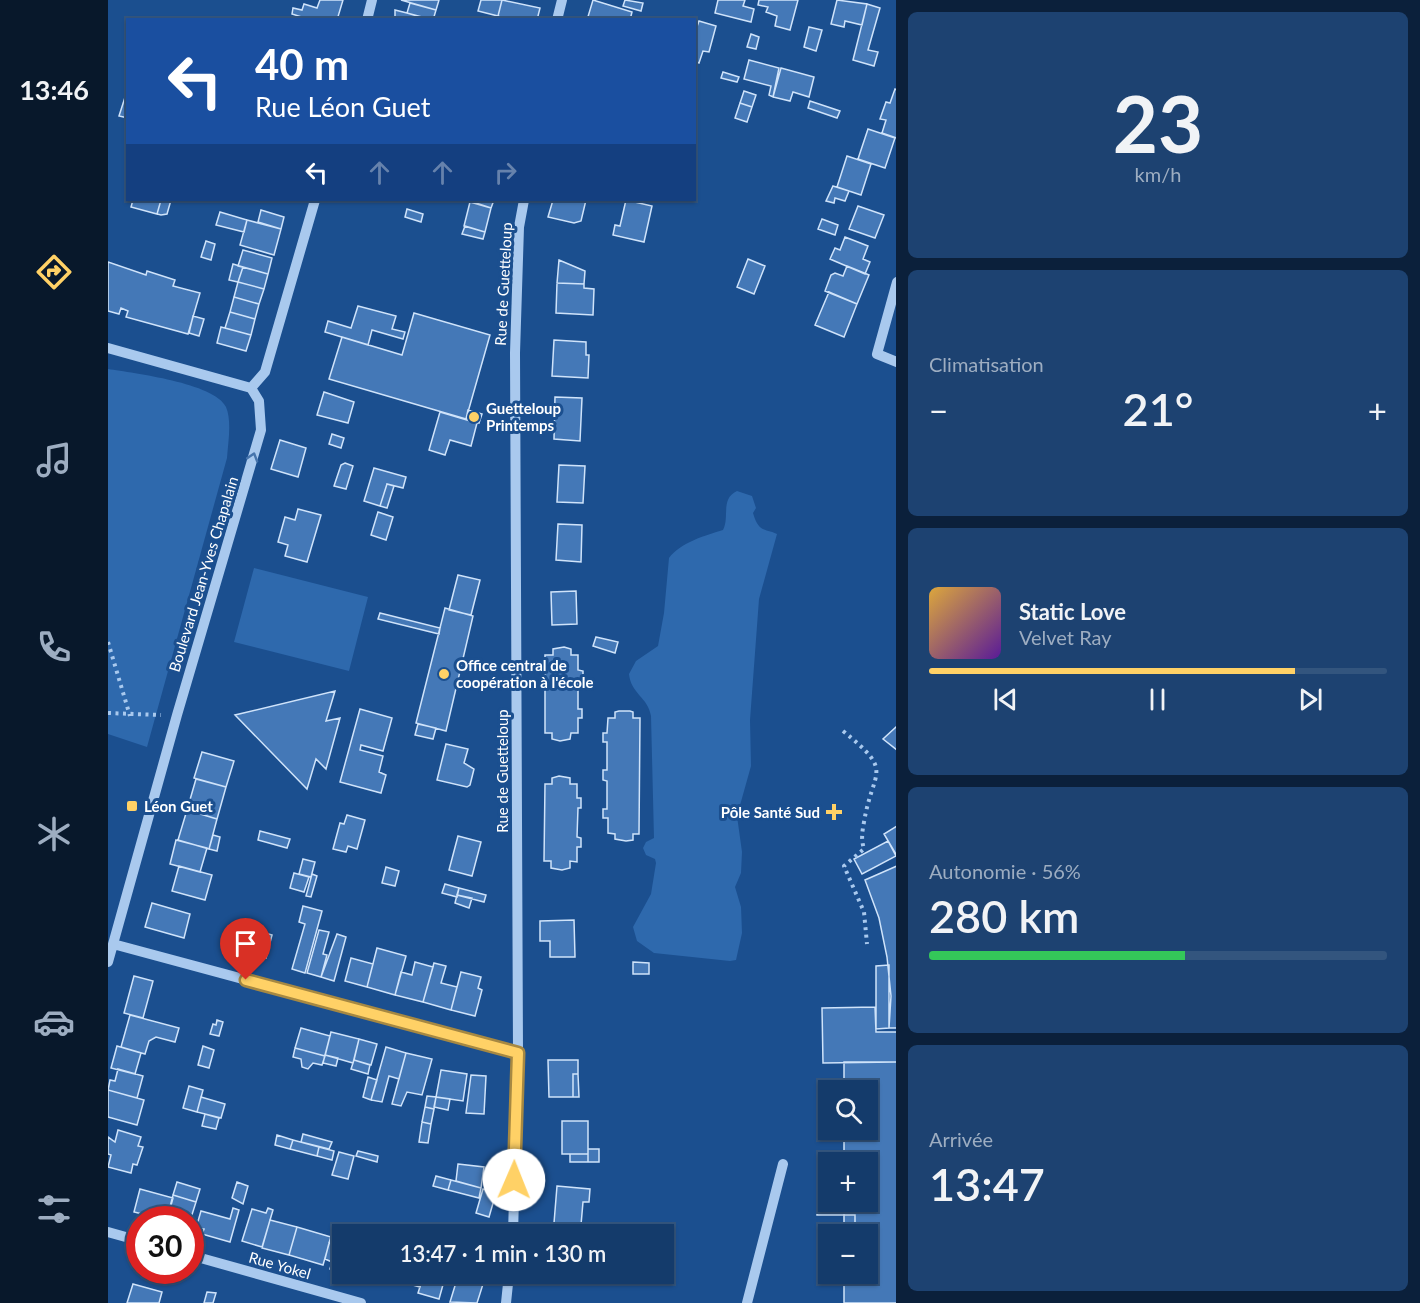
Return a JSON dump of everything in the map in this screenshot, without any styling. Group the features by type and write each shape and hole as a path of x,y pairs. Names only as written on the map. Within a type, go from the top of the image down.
{"street":[{"path":"368,18 372,0"},
{"path":"558,18 562,0"},
{"path":"108,348 251,388 265,372 315,201"},
{"name":"Rue de Guetteloup","path":"513,1224 518,1053 515,353 519,228 524,201"},
{"path":"896,286 877,354 896,362"},
{"name":"Boulevard Jean-Yves Chapalain","path":"108,963 177,715 261,430 259,401 251,388"},
{"path":"113,944 518,1053"},
{"path":"747,1303 783,1164"},
{"path":"108,1232 126,1237"},
{"name":"Rue Yokel","path":"204,1259 361,1303"},
{"path":"506,1303 508,1284"}],"path":[{"path":"108,642 130,716"},
{"path":"108,713 130,716 177,715"},
{"path":"843,731 874,761 878,776 865,812 861,839 864,849 844,866 864,912 867,944"}],"shaded area":[{"path":"108,369 190,385 219,399 226,407 229,419 227,458 147,747 108,734"},
{"path":"737,491 752,496 756,508 753,513 760,527 777,534 759,599 750,720 751,766 737,816 742,852 741,873 735,887 741,907 742,933 736,960 730,961 654,953 637,941 633,927 651,894 656,863 655,859 646,855 643,848 646,842 654,838 651,716 647,704 630,681 629,674 636,661 658,646 664,613 669,558 686,544 723,530 727,503 732,494"},
{"path":"254,568 368,597 349,671 234,642"}],"building":[{"path":"320,0 343,0 338,18 305,18 292,14 293,8 302,10 304,4 317,8"},
{"path":"401,0 439,0 436,10"},
{"path":"481,0 502,0 498,16 478,11"},
{"path":"502,0 540,8 538,18 498,16"},
{"path":"593,0 632,12 630,18 588,18"},
{"path":"625,0 643,3 641,11 623,6"},
{"path":"718,0 745,0 743,6 754,9 751,22 715,13"},
{"path":"759,0 798,0 790,30 775,26 777,16 766,12 768,7 758,5"},
{"path":"837,0 867,4 862,25 845,21 844,27 831,24"},
{"path":"410,3 436,10 434,18 407,13"},
{"path":"867,4 880,8 868,50 878,52 874,66 853,60"},
{"path":"395,10 424,18 395,18"},
{"path":"699,21 716,26 709,52 703,51 699,63 696,62 696,29"},
{"path":"809,27 822,30 816,51 804,47"},
{"path":"751,34 759,37 756,49 747,47"},
{"path":"749,60 779,68 773,97 769,95 771,86 744,79"},
{"path":"781,68 814,77 809,97 793,92 790,101 773,97"},
{"path":"723,72 739,77 737,82 721,78"},
{"path":"895,89 896,138 882,133 886,120 880,119 886,102 890,103"},
{"path":"744,91 756,95 752,107 740,103"},
{"path":"126,94 126,118 119,116"},
{"path":"810,101 840,111 837,118 808,108"},
{"path":"740,103 752,107 747,122 735,118"},
{"path":"868,129 895,138 885,168 858,159"},
{"path":"847,156 871,164 861,195 837,187"},
{"path":"833,186 849,191 845,201 835,198 834,203 826,201"},
{"path":"133,201 161,201 157,214 131,207"},
{"path":"161,201 171,201 167,214 157,214"},
{"path":"470,201 494,201 491,208"},
{"path":"553,201 586,201 581,221 574,223 548,217"},
{"path":"626,201 652,206 644,242 613,235 615,225 620,226"},
{"path":"470,202 491,208 485,232 464,226"},
{"path":"858,206 884,215 875,238 849,229"},
{"path":"407,209 423,214 421,222 405,217"},
{"path":"261,210 284,217 281,229 258,222"},
{"path":"220,212 247,220 244,232 216,225"},
{"path":"822,219 838,225 835,235 818,229"},
{"path":"247,220 281,229 274,255 240,245"},
{"path":"465,226 485,232 483,239 462,234"},
{"path":"845,237 868,246 863,259 870,262 865,274 830,259 835,248 840,250"},
{"path":"206,241 215,244 211,260 201,257"},
{"path":"243,250 272,258 268,274 238,266"},
{"path":"748,259 765,266 754,294 737,287"},
{"path":"559,260 585,271 584,284 557,283"},
{"path":"108,262 146,275 147,271 175,280 173,286 200,293 188,334 126,317 128,311 121,308 119,314 108,311"},
{"path":"233,264 243,267 238,282 229,280"},
{"path":"847,266 869,275 857,304 825,291 831,275 835,273 843,276"},
{"path":"243,267 268,274 264,289 238,282"},
{"path":"238,282 264,289 259,304 234,297"},
{"path":"557,283 584,284 584,288 594,289 593,315 556,313"},
{"path":"829,292 857,304 844,337 815,325"},
{"path":"234,297 259,304 255,319 230,312"},
{"path":"358,306 396,316 392,329 405,332 403,339 372,330 368,345 325,332 328,321 351,328"},
{"path":"230,312 255,319 251,335 225,328"},
{"path":"414,313 490,335 466,419 329,379 342,337 402,355"},
{"path":"193,316 204,319 199,336 189,333"},
{"path":"221,327 251,335 246,351 217,343"},
{"path":"554,340 586,342 586,355 589,355 588,378 552,376"},
{"path":"324,392 354,402 348,423 317,415"},
{"path":"555,397 582,398 580,441 554,439"},
{"name":"Guetteloup Printemps","path":"468,410 482,414 479,423 466,419"},
{"path":"440,412 477,423 471,446 450,440 445,455 429,450"},
{"path":"332,434 344,438 341,448 329,444"},
{"path":"280,440 306,448 298,477 271,469"},
{"path":"345,463 353,466 346,489 334,486 341,465"},
{"path":"559,465 585,466 583,503 557,502"},
{"path":"374,468 406,477 403,488 387,484 380,506 364,501"},
{"path":"387,484 394,486 387,508 380,506"},
{"path":"298,509 321,515 307,562 285,556 288,545 278,542 285,517 295,520"},
{"path":"378,512 393,517 386,540 371,535"},
{"path":"558,524 582,525 581,562 556,560"},
{"path":"458,575 480,580 471,615 449,610"},
{"path":"576,591 577,624 552,625 551,592"},
{"name":"Office central de coopération à l'école","path":"445,608 473,616 446,731 416,723"},
{"path":"380,613 440,628 439,634 378,619"},
{"path":"596,637 618,642 615,653 593,646"},
{"path":"564,647 571,649 571,655 578,655 578,670 583,671 583,680 578,680 578,709 582,709 582,718 578,718 578,733 571,733 570,739 560,741 552,739 552,733 545,733 545,655 553,655 553,649"},
{"path":"335,691 326,721 340,718 326,769 316,759 307,789 235,715"},
{"path":"360,709 392,718 383,751 361,745 360,750 383,756 379,772 386,775 381,793 340,782"},
{"path":"615,712 633,712 633,718 640,718 639,834 633,834 633,840 626,841 615,839 615,834 608,833 608,818 603,818 603,809 607,809 607,781 603,780 603,770 607,770 607,742 603,742 603,733 607,733 608,718 615,718"},
{"path":"418,724 436,728 433,739 415,735"},
{"path":"896,727 896,749 883,739"},
{"path":"446,744 468,749 464,763 474,769 470,785 467,787 437,780"},
{"path":"202,752 234,761 226,787 194,778"},
{"path":"559,776 570,778 570,784 577,784 577,798 581,798 581,808 578,808 577,837 581,838 581,847 577,847 577,862 570,861 570,868 562,870 551,868 551,861 544,861 545,784 552,784 552,778"},
{"path":"196,779 226,787 217,819 187,810"},
{"path":"187,810 217,819 209,849 178,840"},
{"path":"347,815 365,820 357,849 348,846 346,852 333,849 340,823 344,824"},
{"path":"896,827 896,854 884,834"},
{"path":"260,831 290,839 287,848 258,840"},
{"path":"213,835 220,837 217,851 209,849"},
{"path":"458,836 481,842 472,876 449,870"},
{"path":"176,840 207,848 200,872 170,864"},
{"path":"888,841 896,856 862,874 854,859"},
{"path":"303,859 315,862 311,877 299,874"},
{"path":"179,866 212,875 205,900 172,891"},
{"path":"896,866 896,1028 889,1028 891,996 887,957 879,918 865,880"},
{"path":"386,867 399,871 395,886 382,883"},
{"path":"294,873 309,877 304,892 290,888"},
{"path":"312,874 317,876 311,897 306,896"},
{"path":"445,884 459,888 457,897 442,893"},
{"path":"459,888 486,895 484,902 457,895"},
{"path":"457,895 472,898 469,908 455,903"},
{"path":"152,903 190,914 184,938 145,927"},
{"path":"303,906 322,911 305,973 292,969 305,924 299,922"},
{"path":"574,920 575,957 550,957 550,941 540,941 540,921"},
{"path":"234,924 272,935 266,958 228,948"},
{"path":"319,930 329,932 323,954 327,955 321,977 307,973"},
{"path":"337,934 346,937 334,981 321,977"},
{"path":"377,948 406,956 395,995 367,987"},
{"path":"351,958 373,964 367,987 345,981"},
{"path":"415,962 433,967 423,1002 395,995 401,972 412,975"},
{"path":"633,962 649,963 649,974 633,974"},
{"path":"434,963 446,966 441,983 457,987 451,1010 423,1002"},
{"path":"889,965 889,1028 876,1029 876,966"},
{"path":"461,972 481,977 478,988 482,990 475,1016 451,1010"},
{"path":"134,976 153,981 143,1018 124,1013"},
{"path":"875,1007 876,1032 896,1032 896,1062 823,1063 822,1008"},
{"path":"130,1015 179,1028 175,1042 156,1037 149,1041 145,1054 121,1047"},
{"path":"217,1020 223,1022 219,1036 210,1034"},
{"path":"301,1028 330,1036 325,1056 295,1048"},
{"path":"331,1032 359,1039 353,1063 325,1055"},
{"path":"359,1039 377,1044 371,1065 354,1060"},
{"path":"117,1046 141,1053 135,1074 111,1068"},
{"path":"203,1046 214,1050 209,1068 198,1065"},
{"path":"386,1047 406,1053 399,1079 389,1076 382,1102 371,1100"},
{"path":"295,1048 325,1056 322,1065 313,1063 308,1069 302,1067 301,1059 293,1057"},
{"path":"406,1053 432,1059 422,1095 407,1092 401,1106 392,1104"},
{"path":"325,1055 338,1058 336,1066 323,1063"},
{"path":"354,1060 370,1065 368,1074 351,1069"},
{"path":"548,1060 578,1060 578,1074 573,1074 573,1097 549,1097"},
{"path":"844,1062 896,1062 896,1303 844,1303 844,1284 878,1284 878,1224 855,1224 855,1215 844,1215 844,1212 878,1212 878,1152 844,1152 844,1140 878,1140 878,1080 844,1080"},
{"path":"118,1069 143,1076 137,1098 108,1090 110,1080 115,1081"},
{"path":"441,1070 467,1074 463,1101 436,1097"},
{"path":"573,1074 578,1074 579,1097 573,1097"},
{"path":"471,1075 486,1076 484,1114 466,1113"},
{"path":"368,1077 377,1080 371,1100 363,1097"},
{"path":"189,1086 203,1090 197,1112 183,1108"},
{"path":"108,1090 144,1100 137,1125 108,1117"},
{"path":"427,1096 436,1097 434,1109 425,1107"},
{"path":"201,1097 225,1104 221,1118 197,1112"},
{"path":"436,1097 450,1099 448,1110 434,1107"},
{"path":"425,1107 434,1109 431,1124 422,1122"},
{"path":"205,1114 219,1118 216,1129 202,1126"},
{"path":"562,1121 588,1121 588,1154 562,1154"},
{"path":"422,1122 431,1124 428,1143 419,1142"},
{"path":"118,1130 141,1137 138,1146 143,1147 137,1165 133,1164 131,1173 108,1167 111,1155 108,1154 108,1137 115,1142"},
{"path":"303,1134 332,1142 329,1149 301,1142"},
{"path":"277,1135 293,1140 290,1149 275,1145"},
{"path":"293,1140 319,1147 317,1156 290,1149"},
{"path":"319,1147 334,1151 332,1160 317,1156"},
{"path":"588,1149 599,1149 599,1162 588,1162"},
{"path":"358,1151 378,1156 377,1162 356,1156"},
{"path":"339,1152 354,1156 348,1179 332,1175"},
{"path":"570,1154 588,1154 588,1162 570,1162"},
{"path":"458,1164 484,1167 481,1188 456,1181"},
{"path":"436,1176 451,1180 448,1190 433,1186"},
{"path":"451,1180 481,1188 479,1198 448,1190"},
{"path":"177,1182 200,1189 196,1202 173,1195"},
{"path":"237,1182 248,1186 243,1204 232,1198"},
{"path":"557,1186 590,1189 589,1202 583,1202 581,1224 554,1223"},
{"path":"140,1189 173,1198 171,1206 136,1206"},
{"path":"483,1189 496,1193 489,1217 476,1213"},
{"path":"817,1193 818,1212 844,1212 844,1215 817,1215"},
{"path":"173,1195 196,1202 195,1206 170,1206"},
{"path":"233,1208 239,1210 230,1242 204,1235 204,1212 230,1219"},
{"path":"268,1208 273,1210 262,1247 242,1241 252,1209 266,1213"},
{"path":"844,1215 855,1215 855,1224 844,1224"},
{"path":"270,1220 297,1227 289,1255 262,1248"},
{"path":"297,1227 331,1237 323,1265 289,1255"},
{"path":"329,1243 332,1244 332,1262 325,1259"},
{"path":"133,1284 162,1292 159,1303 127,1303"},
{"path":"421,1284 443,1284 439,1299 418,1293"},
{"path":"456,1284 483,1284 477,1303 450,1302"},
{"path":"207,1292 216,1293 213,1303 204,1303"}],"place":[{"name":"Guetteloup Printemps","path":"474,417"},
{"name":"Office central de coopération à l'école","path":"444,674"},
{"name":"Léon Guet","path":"132,806"},
{"name":"Pôle Santé Sud","path":"834,812"}],"route":[{"path":"246,980 518,1053 514,1180"}]}
